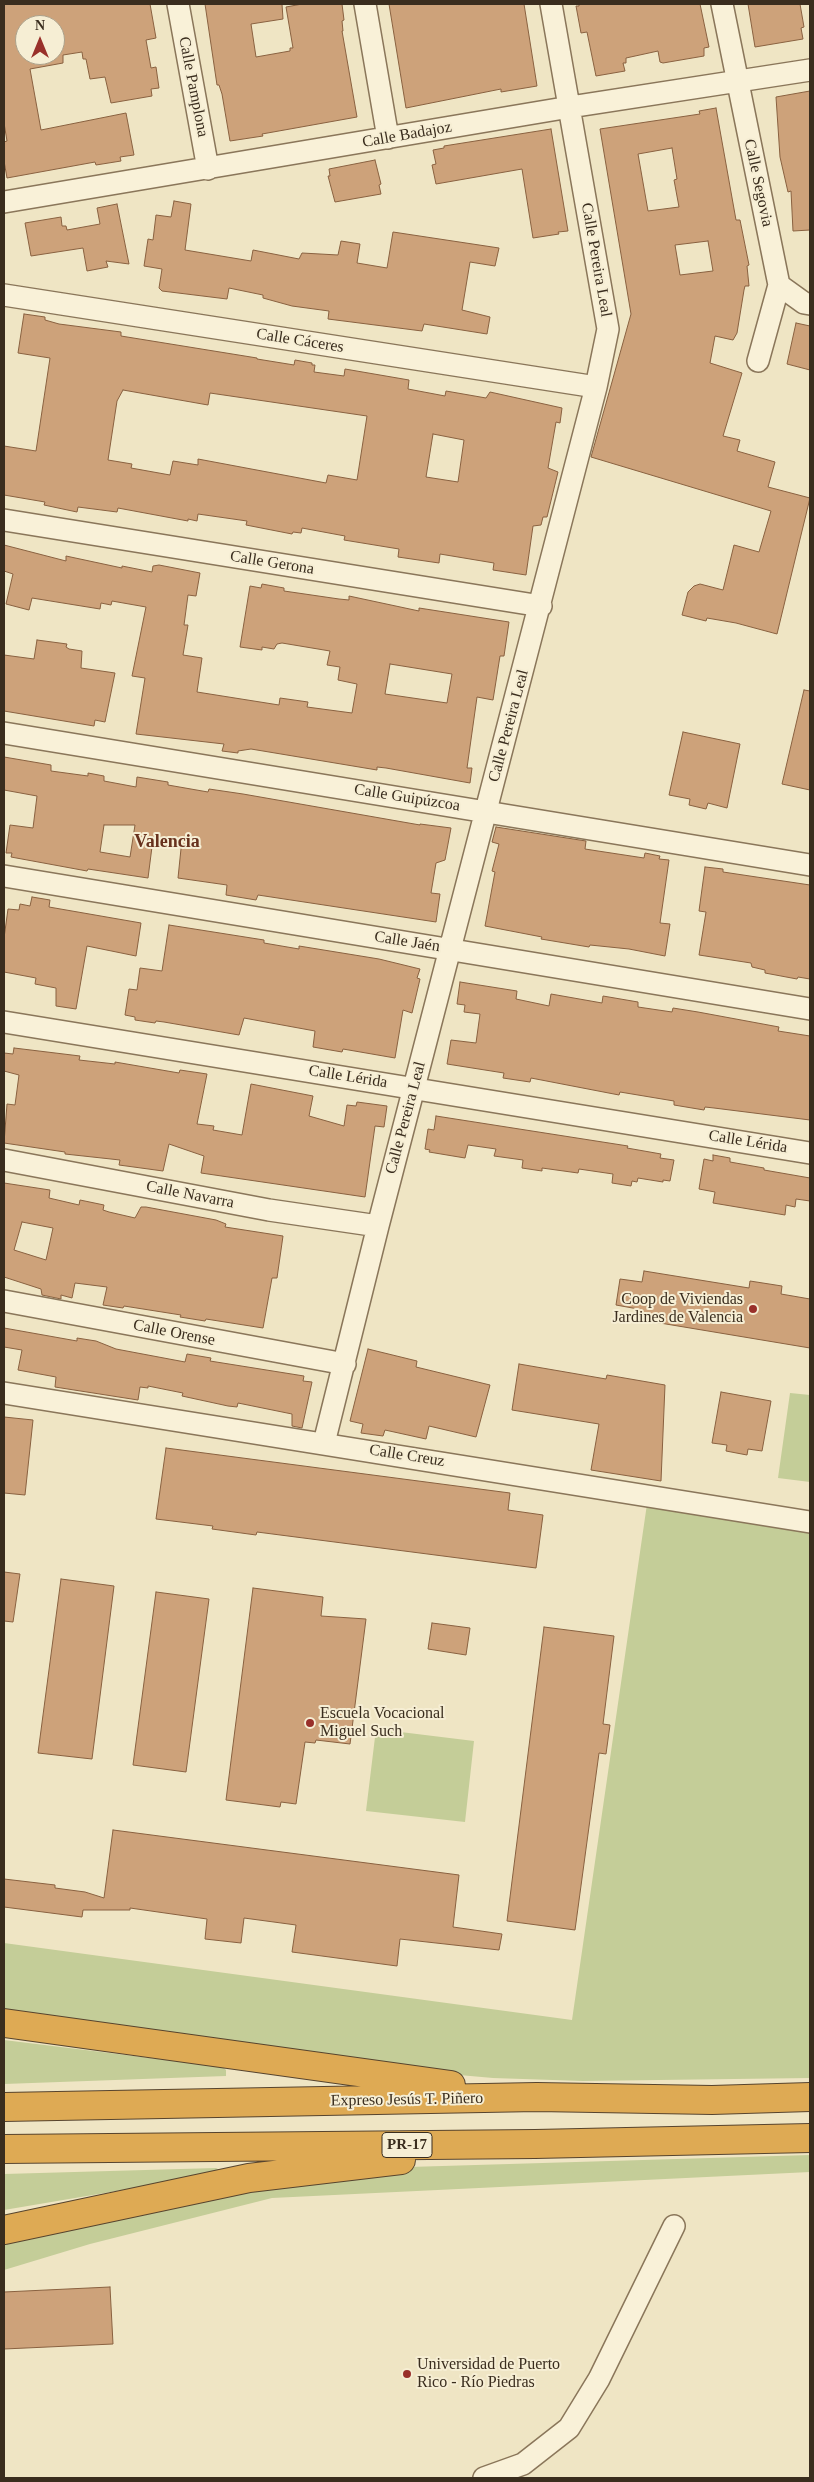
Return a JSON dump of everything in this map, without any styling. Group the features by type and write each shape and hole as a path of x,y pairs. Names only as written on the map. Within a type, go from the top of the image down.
{"highway":[{"path":"4,2023 537,2097"},
{"name":"Expreso Jesús T. Piñero","path":"4,2107 537,2097 712,2100 810,2097"},
{"name":"PR-17","path":"4,2149 535,2144 810,2138"},
{"path":"4,2230 249,2178 535,2144"}],"street":[{"name":"Calle Pamplona","path":"178,4 208,169"},
{"path":"365,4 388,138"},
{"name":"Calle Pereira Leal","path":"324,1443 378,1226 541,606 596,387 608,329 551,4"},
{"name":"Calle Segovia","path":"722,4 779,285 758,361"},
{"name":"Calle Badajoz","path":"4,202 570,107 810,70"},
{"path":"779,285 804,304 810,304"},
{"name":"Calle Cáceres","path":"4,295 596,387"},
{"name":"Calle Gerona","path":"4,520 541,606"},
{"name":"Calle Guipúzcoa","path":"4,733 810,865"},
{"name":"Calle Jaén","path":"4,876 810,1009"},
{"name":"Calle Lérida","path":"4,1022 810,1153"},
{"name":"Calle Navarra","path":"4,1160 269,1210 378,1226"},
{"name":"Calle Orense","path":"4,1301 345,1364"},
{"name":"Calle Creuz","path":"4,1393 810,1522"},
{"path":"484,2478 523,2464 569,2428 599,2379 674,2226"}],"green space":[{"path":"790,1393 810,1395 810,1482 778,1478"},
{"path":"647,1504 810,1531 810,2078 583,2081 493,2078 425,2072 4,2011 4,1943 572,2020"},
{"path":"376,1729 474,1741 465,1822 366,1811"},
{"path":"4,2040 223,2067 226,2070 226,2076 4,2084"},
{"path":"810,2155 810,2172 272,2198 90,2244 4,2270 4,2245 86,2222 272,2180 409,2167"},
{"path":"216,2168 222,2171 217,2174 4,2210 4,2174"}],"building":[{"path":"4,4 150,4 156,38 146,40 151,68 156,67 159,88 151,89 152,96 111,103 105,77 90,79 86,59 83,59 82,52 65,55 65,15 15,15 15,65 52,65 30,69 41,130 126,113 134,155 120,157 121,161 96,165 95,162 7,178 4,161 4,142 7,141 4,123"},
{"path":"205,4 282,4 283,19 251,24 256,57 290,51 290,48 293,48 286,7 302,4 342,4 344,20 342,21 342,31 357,117 230,141 222,94 219,85 217,85"},
{"path":"389,4 524,4 537,86 501,92 501,89 406,108"},
{"path":"579,4 700,4 709,47 704,48 704,56 663,63 660,62 658,51 626,58 626,63 623,63 625,71 596,76 587,32 581,33 576,6 579,6"},
{"path":"748,4 800,4 804,27 801,28 803,39 755,47"},
{"path":"810,91 810,230 793,231 791,191 788,192 780,157 776,97"},
{"path":"716,108 736,220 740,220 749,265 747,266 749,286 745,286 737,333 733,340 715,336 710,363 742,373 723,436 740,440 737,451 775,462 768,487 810,498 777,634 736,623 707,618 706,621 682,615 688,592 694,586 700,584 723,590 734,545 759,552 771,511 591,457 631,314 600,129 700,114 699,111","holes":["672,148 677,179 674,180 679,207 648,211 638,154","708,241 713,271 680,275 675,245"]},
{"path":"551,129 568,231 533,238 522,169 436,184 432,165 436,164 433,150 444,148 444,146"},
{"path":"375,160 381,184 379,185 381,194 335,202 328,176 330,176 329,169"},
{"path":"174,201 191,204 185,250 251,261 253,250 299,259 302,253 338,255 341,241 360,244 357,263 387,268 393,232 499,248 495,266 470,262 462,310 490,317 487,334 424,324 422,331 328,319 329,311 292,306 263,298 263,295 229,288 227,299 162,291 159,288 162,269 144,266 148,239 153,240 156,215 171,217"},
{"path":"117,204 129,264 106,261 108,267 87,271 83,248 31,256 25,223 61,217 62,226 66,226 67,230 100,224 97,208"},
{"path":"24,314 45,317 45,320 59,324 121,332 121,336 294,365 295,360 312,363 312,365 315,365 314,372 344,376 345,369 409,380 408,389 445,396 446,391 486,398 490,392 562,408 560,423 556,422 548,468 558,472 547,517 543,517 541,525 533,526 526,575 493,570 494,563 440,554 439,563 398,557 399,549 344,540 345,536 302,528 301,533 293,532 292,534 246,525 247,521 198,514 197,521 188,519 188,521 118,508 117,512 78,507 77,512 44,505 45,502 4,495 4,446 36,451 50,358 18,353","holes":["123,390 208,405 210,393 367,416 357,480 328,475 326,483 198,459 198,465 173,461 170,475 131,468 132,464 108,460 117,401","433,434 464,440 458,482 426,477"]},
{"path":"796,323 810,326 810,370 787,364"},
{"path":"4,545 66,561 66,556 122,568 122,566 152,572 153,566 159,565 200,573 196,596 188,595 184,625 188,625 183,655 202,658 197,692 279,705 280,698 308,702 307,707 352,713 357,684 338,680 340,667 327,665 330,651 282,643 277,644 274,649 262,647 262,650 240,647 250,586 261,588 262,584 284,588 284,591 349,600 349,596 419,611 419,608 509,622 504,656 500,656 493,700 477,697 467,768 472,768 470,783 386,768 377,767 377,770 251,749 238,751 238,753 222,751 224,744 136,734 145,678 132,676 146,607 112,601 111,605 101,603 100,609 32,598 29,610 6,604 13,574 4,571","holes":["390,664 452,674 447,703 385,694"]},
{"path":"37,640 67,644 66,647 69,649 82,651 81,668 115,673 105,722 95,720 94,726 4,711 4,655 34,659"},
{"path":"804,690 810,691 810,790 782,784"},
{"path":"683,732 740,744 727,808 708,803 706,809 689,805 690,799 669,795"},
{"path":"4,757 51,765 51,771 88,776 88,773 104,776 104,781 136,787 137,777 168,782 168,785 208,792 209,789 243,794 420,825 451,828 445,860 436,863 431,893 440,894 436,922 258,895 256,900 226,895 227,885 178,878 182,839 153,839 148,878 88,869 87,871 11,857 12,853 6,853 10,825 33,828 37,796 4,790","holes":["104,825 135,825 130,857 100,852"]},
{"path":"496,827 586,841 585,849 644,858 645,853 660,856 659,859 669,860 660,923 670,924 665,956 629,949 590,945 589,947 541,939 542,937 485,926 495,872 492,871 499,844 492,842"},
{"path":"705,867 723,869 723,872 810,885 810,979 798,977 797,979 765,973 765,970 752,967 751,963 699,955 706,912 699,911"},
{"path":"32,897 50,900 49,907 141,923 136,956 87,946 76,1009 56,1006 56,988 35,984 36,978 4,972 4,938 8,909 19,910 20,904 30,906"},
{"path":"169,925 264,940 264,943 299,949 299,946 379,959 420,969 417,978 420,979 412,1013 403,1010 395,1058 343,1049 342,1052 313,1047 315,1031 244,1018 239,1035 164,1022 156,1021 155,1023 135,1020 135,1017 125,1015 129,989 137,990 140,968 162,971"},
{"path":"460,982 517,991 516,999 549,1006 551,994 602,1003 603,996 638,1002 638,1007 672,1012 673,1008 698,1012 779,1027 778,1031 810,1036 810,1120 705,1107 704,1110 674,1105 674,1101 620,1092 619,1095 531,1078 530,1082 503,1078 504,1073 447,1064 451,1040 476,1043 480,1014 464,1012 465,1005 457,1004"},
{"path":"14,1048 80,1056 79,1060 115,1064 115,1062 179,1073 180,1070 207,1074 197,1124 214,1126 213,1130 242,1135 251,1084 313,1096 309,1116 344,1126 347,1105 356,1106 357,1102 387,1106 384,1127 375,1126 365,1197 201,1173 204,1156 169,1144 163,1171 119,1165 120,1160 65,1154 65,1152 4,1143 7,1104 15,1105 19,1075 4,1071 4,1053 13,1054"},
{"path":"436,1116 628,1146 627,1148 661,1154 660,1158 674,1160 670,1181 663,1180 663,1182 638,1178 637,1182 632,1181 631,1186 612,1183 613,1174 579,1169 578,1173 542,1168 542,1171 522,1168 523,1160 494,1156 496,1149 468,1145 465,1158 429,1152 430,1150 425,1149 428,1129 434,1130"},
{"path":"713,1155 730,1158 730,1162 810,1178 810,1201 796,1199 795,1207 786,1205 785,1215 713,1203 715,1192 699,1189 704,1159 713,1161"},
{"path":"4,1183 50,1190 49,1198 79,1205 80,1200 104,1205 103,1210 135,1218 141,1207 146,1207 216,1220 226,1224 225,1227 283,1236 277,1278 272,1278 263,1328 206,1319 205,1321 180,1317 181,1315 124,1306 123,1308 103,1305 107,1287 75,1283 72,1298 61,1295 61,1299 42,1295 41,1289 4,1277","holes":["22,1222 53,1228 46,1260 14,1250"]},
{"name":"Coop de Viviendas Jardines de Valencia","path":"644,1271 749,1288 750,1281 782,1286 781,1294 810,1299 810,1348 636,1319 638,1309 616,1305 620,1279 642,1282"},
{"path":"4,1328 77,1341 77,1338 96,1341 116,1349 185,1362 187,1354 211,1358 210,1361 304,1376 303,1381 312,1382 302,1428 292,1426 292,1414 238,1403 237,1407 228,1406 182,1396 183,1393 148,1386 148,1388 140,1387 138,1400 55,1387 56,1377 18,1370 22,1350 4,1347"},
{"path":"368,1349 417,1361 416,1367 490,1385 476,1437 429,1426 426,1439 385,1430 383,1436 361,1433 363,1424 350,1421"},
{"path":"519,1364 606,1379 607,1375 665,1385 661,1481 591,1470 599,1424 512,1410"},
{"path":"721,1392 771,1401 762,1451 748,1449 747,1455 726,1451 727,1445 712,1443"},
{"path":"4,1417 33,1420 25,1495 4,1493"},
{"path":"166,1448 510,1493 508,1510 543,1515 536,1568 257,1532 256,1535 212,1529 213,1526 156,1519"},
{"path":"4,1572 20,1574 13,1622 4,1621"},
{"path":"61,1579 114,1586 92,1759 38,1753"},
{"path":"253,1588 323,1597 321,1616 366,1619 350,1744 316,1740 315,1743 305,1742 296,1804 281,1802 280,1807 226,1800"},
{"path":"156,1592 209,1599 186,1772 133,1765"},
{"path":"432,1623 470,1628 466,1655 428,1649"},
{"path":"544,1627 614,1636 603,1724 610,1725 606,1754 599,1753 575,1930 507,1921"},
{"path":"113,1830 459,1875 453,1927 502,1934 499,1950 400,1939 397,1966 292,1952 296,1925 244,1918 241,1943 205,1939 207,1919 130,1908 130,1910 83,1910 82,1917 4,1907 4,1879 55,1885 55,1888 85,1892 104,1898"},
{"path":"110,2287 113,2344 4,2349 4,2292"}],"place":[{"name":"Coop de Viviendas Jardines de Valencia","path":"753,1309"},
{"name":"Escuela Vocacional Miguel Such","path":"310,1723"},
{"name":"Universidad de Puerto Rico - Río Piedras","path":"407,2374"}],"district":[{"name":"Valencia","path":"167,842"}]}
